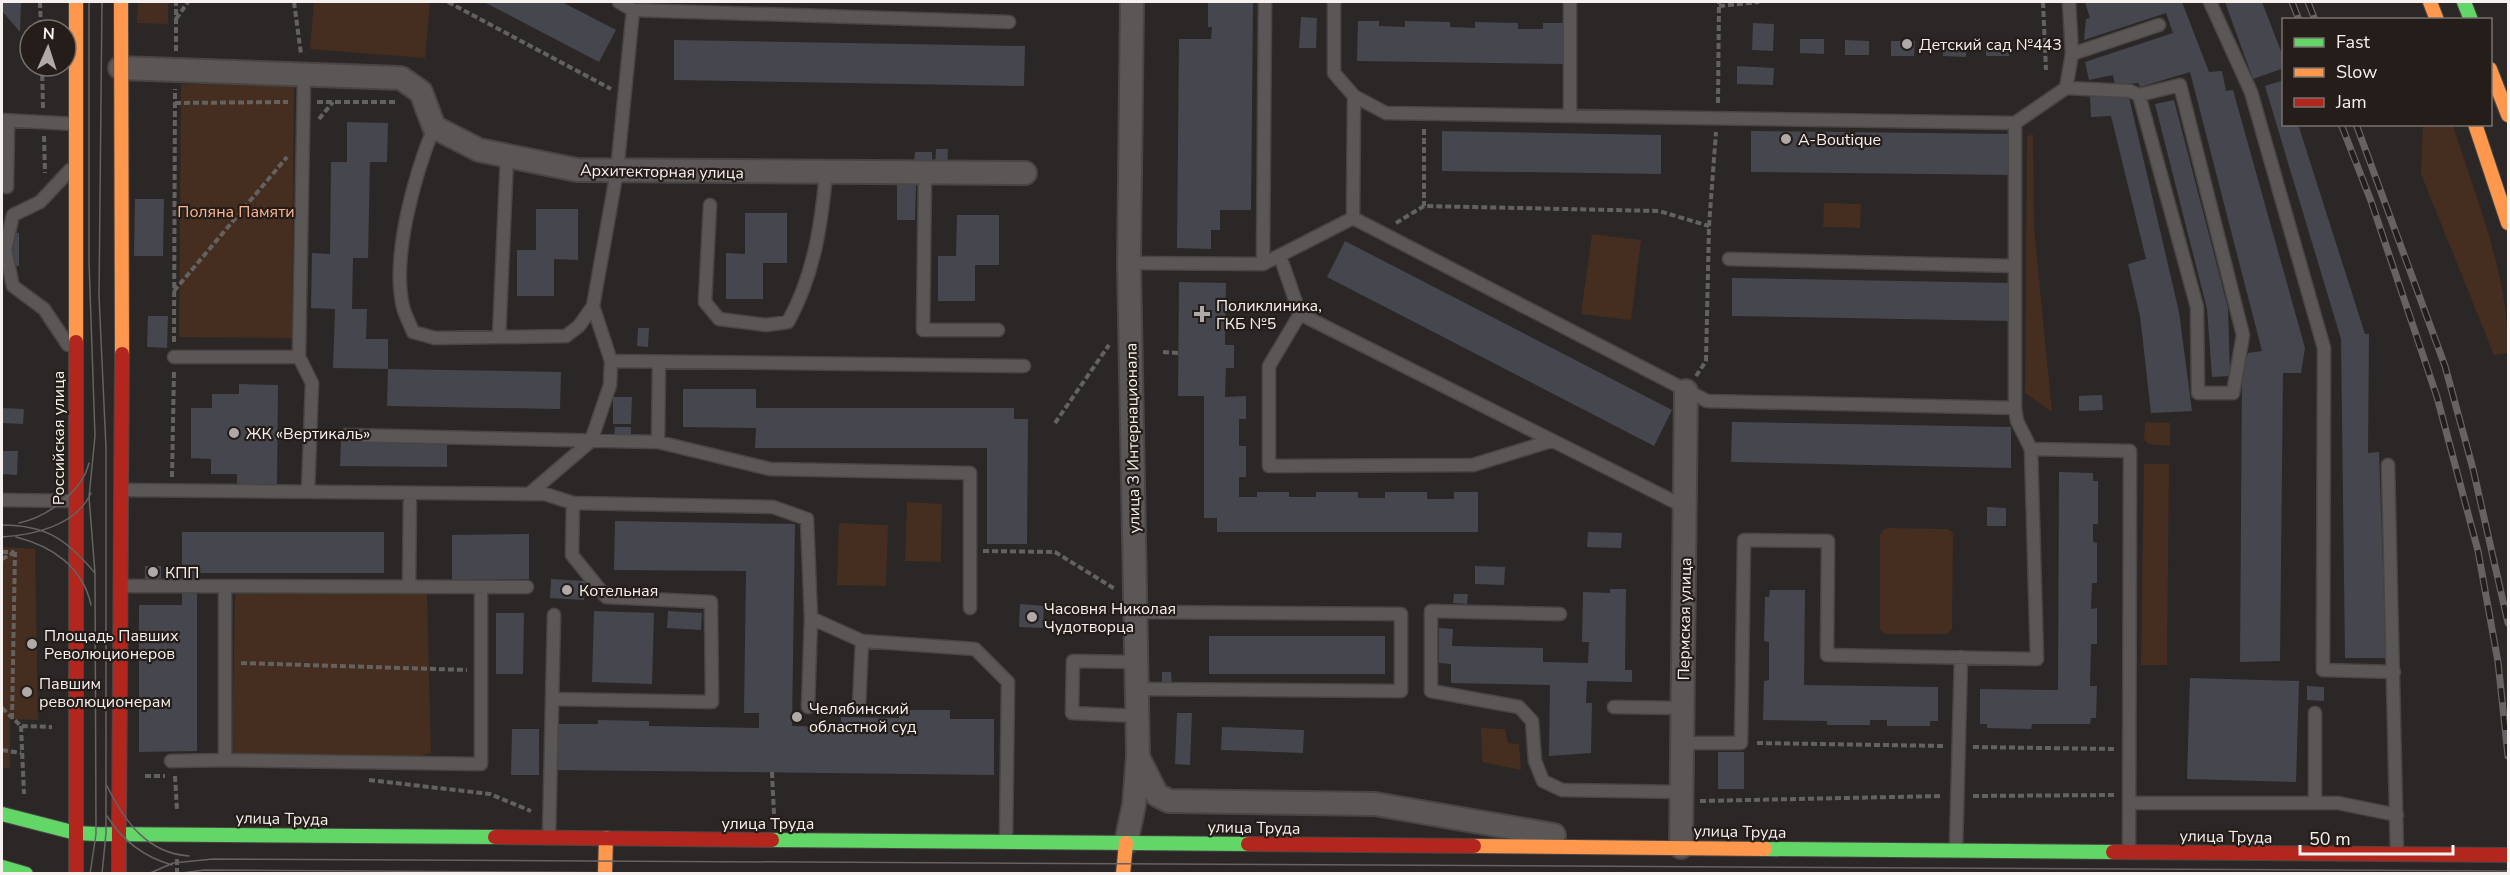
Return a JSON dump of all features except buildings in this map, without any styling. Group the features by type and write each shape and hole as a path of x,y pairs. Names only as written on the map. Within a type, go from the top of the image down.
{"main road":[{"name":"Российская улица","path":"76,2 76,873"},
{"path":"119,873 122,586 121,2"},
{"path":"2430,2 2436,18"},
{"path":"2464,2 2470,18"},
{"path":"2492,74 2508,115"},
{"path":"2476,126 2508,223"},
{"name":"улица Труда","path":"2,814 76,833 119,834 2508,855"},
{"path":"606,838 606,873"},
{"name":"улица 3 Интернационала","path":"1123,873 1126,843"},
{"path":"2,867 26,873"}],"street":[{"name":"улица 3 Интернационала","path":"1126,843 1134,805 1138,756 1129,263 1132,2"},
{"path":"120,68 401,78 421,92 434,127"},
{"name":"Архитекторная улица","path":"434,127 479,150 577,170 826,174 1024,173"},
{"name":"Пермская улица","path":"1681,847 1686,391"},
{"path":"1138,756 1157,795 1169,801 1375,804 1623,847"}],"lane":[{"path":"619,2 633,10 1009,22"},
{"path":"1263,264 1265,2"},
{"path":"1335,2 1334,73 1354,96 1386,113 2015,123 2066,88 2130,92 2139,95 2180,85 2243,335 2233,393 2198,393 2197,307 2139,95"},
{"path":"1570,2 1570,117"},
{"path":"2066,88 2072,54 2069,2"},
{"path":"2210,2 2251,92 2324,348 2323,669 2394,672"},
{"path":"434,127 418,167 407,213 400,288 403,309 413,332 435,338 566,336 579,326 593,306 617,171 633,10"},
{"path":"2072,54 2159,25"},
{"path":"304,75 301,140 299,357 312,383 308,492"},
{"path":"1353,218 1354,96"},
{"path":"7,187 5,121 75,124"},
{"path":"1682,743 1741,743 1744,540 1828,542 1827,655 2037,659 2031,449 2018,421 2015,408 2015,123"},
{"path":"499,337 507,156"},
{"path":"75,165 40,202 13,215 5,250 13,286 44,309 75,355"},
{"path":"710,205 705,303 719,319 766,326 789,322 801,298 820,232 826,174"},
{"path":"925,174 923,330 998,330"},
{"path":"1129,263 1263,264 1353,218"},
{"path":"1353,218 1707,401 2015,408"},
{"path":"1280,256 1300,314 1685,507"},
{"path":"1730,259 2014,266"},
{"path":"528,494 591,441 610,385 611,362 593,306"},
{"path":"1300,314 1269,366 1269,466 1473,465 1551,441"},
{"path":"174,357 299,357"},
{"path":"611,362 1024,366"},
{"path":"658,442 659,362"},
{"path":"346,435 658,442 770,469 970,473 970,608"},
{"path":"2031,449 2130,451 2129,851"},
{"path":"2388,465 2397,854"},
{"path":"122,490 545,494 573,503 773,507 807,519 811,618 808,707"},
{"path":"409,587 410,493"},
{"path":"2,500 75,501"},
{"path":"552,699 712,702 711,602 606,597 572,555 573,503"},
{"path":"122,586 527,587"},
{"path":"225,586 225,760"},
{"path":"171,761 481,764 481,587"},
{"path":"1136,607 1401,614 1401,691 1137,689"},
{"path":"1560,614 1431,611 1431,692 1519,707 1532,721 1535,762 1544,781 1562,790 1682,796"},
{"path":"549,837 554,615"},
{"path":"811,618 862,641 975,649 1008,682 1006,841"},
{"path":"860,706 862,641"},
{"path":"1956,850 1961,657"},
{"path":"1137,662 1073,662 1072,713 1137,716"},
{"path":"1614,707 1683,708"},
{"path":"2314,803 2315,713"},
{"path":"2130,799 2338,802 2397,814"}],"path":[{"path":"40,2 41,18"},
{"path":"172,490 176,2"},
{"path":"176,19 188,2"},
{"path":"294,2 304,75"},
{"path":"448,2 624,97"},
{"path":"1707,361 1709,226 1717,118 1719,4 1759,2"},
{"path":"2043,2 2046,70"},
{"path":"174,292 333,102"},
{"path":"1424,114 1424,206"},
{"path":"1380,233 1424,206 1659,211 1709,226"},
{"path":"1055,423 1111,341"},
{"path":"1163,352 1178,352"},
{"path":"970,550 1054,552 1136,607"},
{"path":"2,552 15,552"},
{"path":"2,559 15,552"},
{"path":"12,719 15,552"},
{"path":"225,662 481,671"},
{"path":"2,708 21,726"},
{"path":"1741,743 2130,749"},
{"path":"2,750 21,753"},
{"path":"772,772 775,823"},
{"path":"360,779 490,794 550,819"},
{"path":"1682,796 1958,796 2130,799"}],"green space":[{"path":"138,2 168,2 168,24 137,23"},
{"path":"314,2 430,2 425,58 310,49"},
{"name":"Поляна Памяти","path":"181,84 294,85 292,338 179,337"},
{"path":"2423,126 2453,126 2490,237 2497,266 2507,324 2508,353 2494,355 2421,174"},
{"path":"2033,134 2034,228 2052,412 2025,393 2027,137"},
{"path":"1824,203 1861,204 1860,228 1823,227"},
{"path":"1592,234 1641,240 1631,320 1581,314"},
{"path":"2145,422 2170,423 2170,446 2149,444 2144,440"},
{"path":"2144,464 2169,464 2167,665 2141,665"},
{"path":"907,502 942,504 941,562 905,561"},
{"path":"839,523 888,525 886,586 837,585"},
{"path":"1888,528 1948,529 1953,533 1952,628 1948,634 1886,634 1880,630 1880,535"},
{"path":"2,547 35,549 38,720 10,719 10,769 2,767"},
{"path":"427,593 431,753 406,760 236,758 232,754 235,594"},
{"path":"1481,728 1505,729 1508,743 1519,744 1521,770 1482,762"}],"tram line":[{"path":"89,2 89,262 95,436 89,497 95,573 96,834 90,874"},
{"path":"102,2 99,296 106,448 106,833 102,874"},
{"path":"19,523 41,515 62,502 79,484 89,463"},
{"path":"2,537 27,534 52,527 75,514 91,493"},
{"path":"2,525 44,531 65,543 95,573"},
{"path":"16,537 42,546 64,560 81,580 91,605"},
{"path":"107,786 130,823 149,842 174,854 189,856"},
{"path":"107,816 127,840 143,852 172,865"},
{"path":"148,874 173,863 213,859 2508,871"},
{"path":"175,874 204,870 799,874"}],"railway":[{"path":"2292,2 2298,18"},
{"path":"2308,2 2314,18"},
{"path":"2342,126 2371,201 2437,397 2478,551 2498,662 2508,756"},
{"path":"2357,126 2445,366 2473,469 2508,623"}],"traffic: fast":[{"path":"2464,2 2470,18"},
{"path":"2,814 76,833 96,834 495,837"},
{"path":"772,840 1248,844"},
{"path":"1765,849 2113,852"},
{"path":"2,867 26,874"}],"traffic: slow":[{"path":"76,2 76,342"},
{"path":"121,2 122,354"},
{"path":"2430,2 2436,18"},
{"path":"2492,74 2508,115"},
{"path":"2476,126 2508,223"},
{"path":"605,874 606,838"},
{"path":"1123,874 1126,843"},
{"path":"1474,846 1765,849"}],"traffic: jam":[{"path":"76,342 76,833"},
{"path":"119,834 122,354"},
{"path":"76,833 76,874"},
{"path":"119,834 119,874"},
{"path":"495,837 772,840"},
{"path":"1248,844 1474,846"},
{"path":"2113,852 2508,855"}],"place":[{"name":"Детский сад №443","path":"1907,44"},
{"name":"A-Boutique","path":"1786,139"},
{"name":"Поликлиника, ГКБ №5","path":"1202,314"},
{"name":"ЖК «Вертикаль»","path":"234,433"},
{"name":"КПП","path":"153,572"},
{"name":"Котельная","path":"567,590"},
{"name":"Часовня Николая Чудотворца","path":"1032,617"},
{"name":"Площадь Павших Революционеров","path":"32,644"},
{"name":"Павшим революционерам","path":"27,692"},
{"name":"Челябинский областной суд","path":"797,717"}]}
